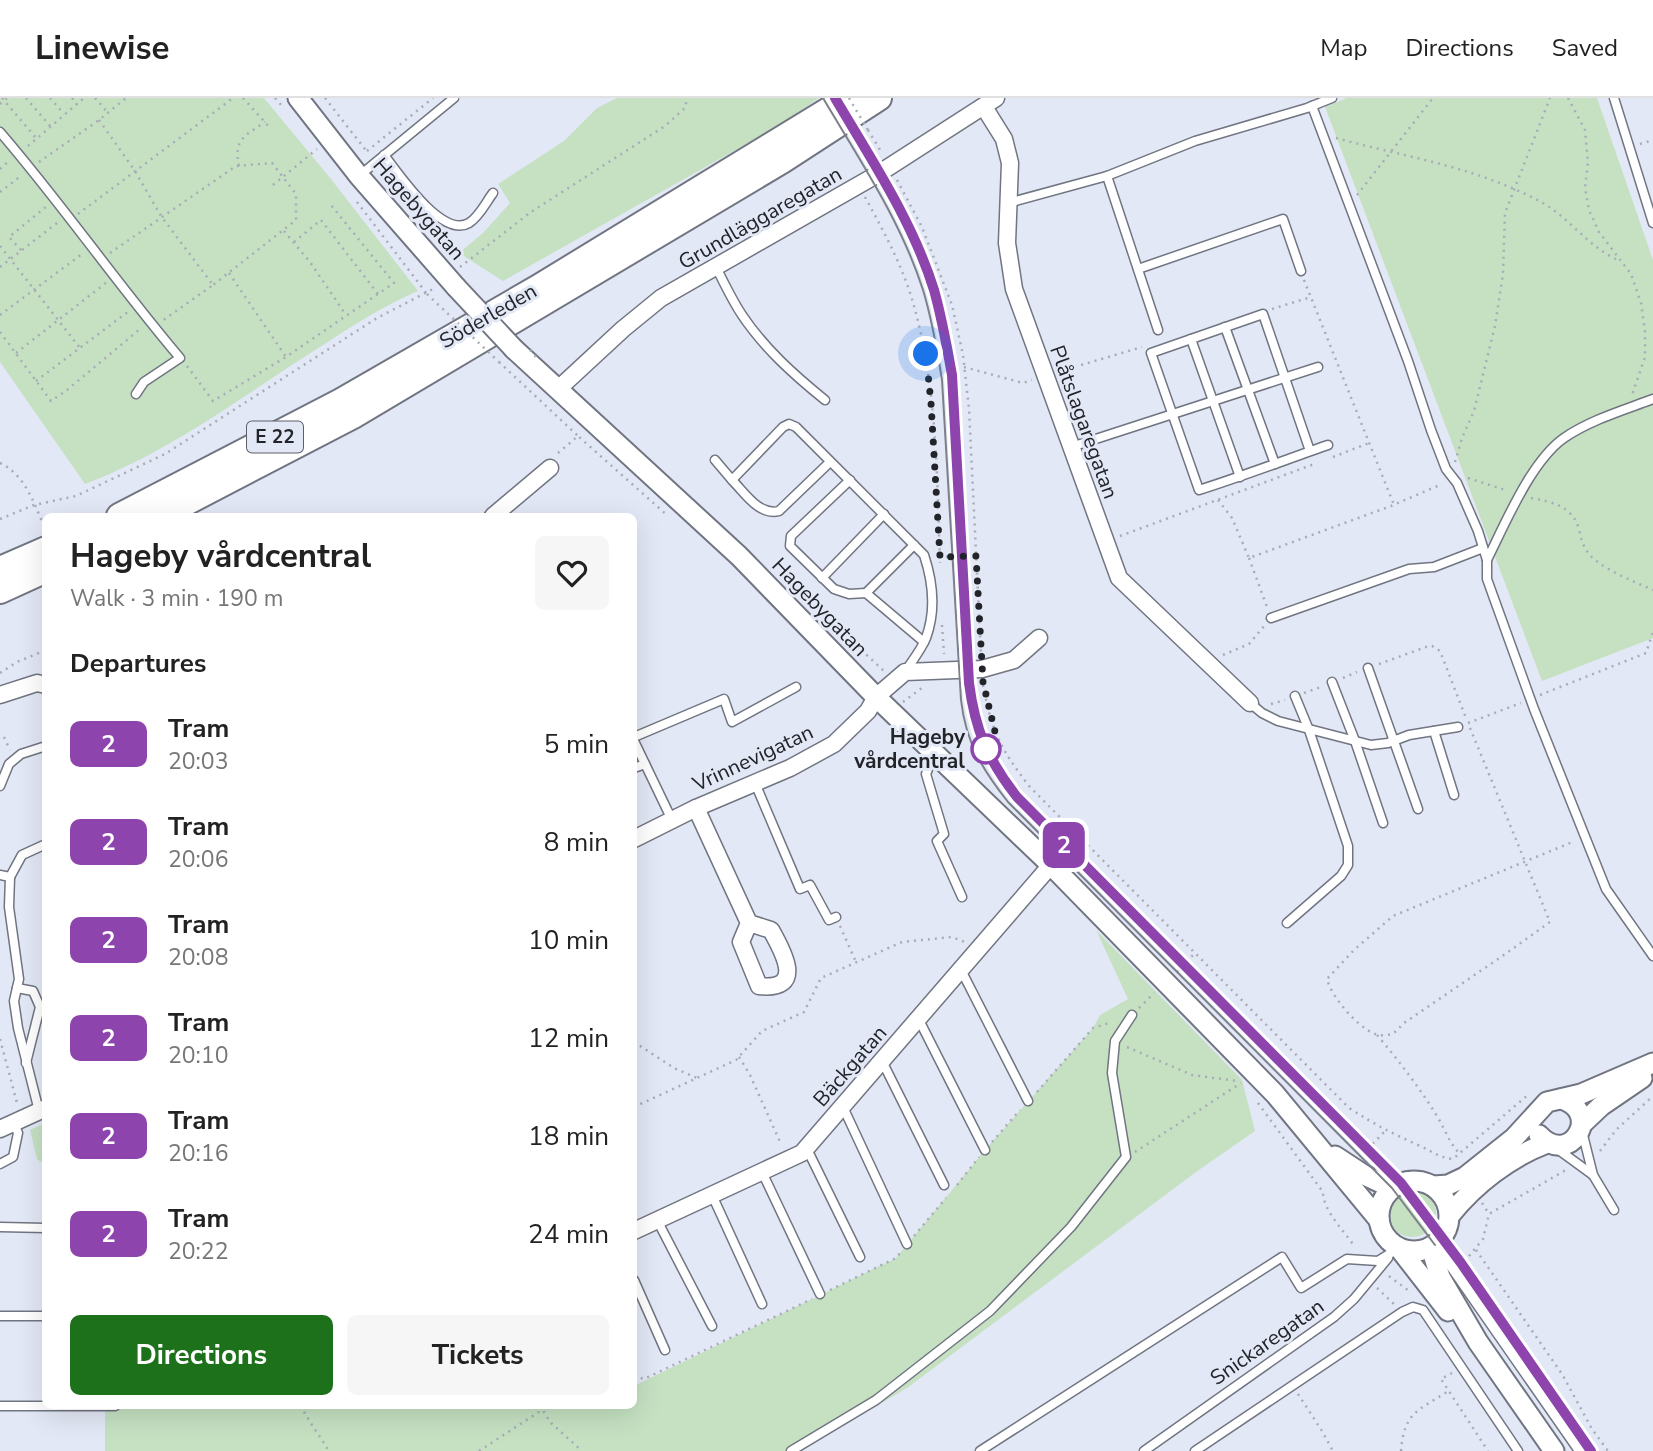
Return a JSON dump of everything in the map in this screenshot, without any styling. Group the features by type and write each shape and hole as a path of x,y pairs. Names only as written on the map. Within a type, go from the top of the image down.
{"highway":[{"name":"Söderleden","path":"125,513 341,401 549,281 849,98"},
{"name":"Söderleden","path":"167,513 355,415 782,161 879,98"},
{"path":"0,569 42,551"},
{"path":"0,592 42,572"}],"street":[{"name":"Hagebygatan","path":"298,98 359,176 453,281 507,355 557,390 739,556 876,697 1051,865 1275,1094 1379,1220"},
{"name":"Grundläggaregatan","path":"557,390 623,328 661,298 890,167 990,102"},
{"name":"Plåtslagaregatan","path":"990,102 1010,163 1009,263 1014,289 1119,578 1250,703"},
{"path":"496,513 550,468"},
{"path":"905,672 944,671 982,676 1014,660 1039,638"},
{"name":"Vrinnevigatan","path":"637,838 696,808 790,768 834,744 868,711 876,697 905,672"},
{"path":"0,695 37,683 42,684"},
{"path":"696,808 748,923"},
{"name":"Bäckgatan","path":"637,1230 803,1153 1051,865"},
{"path":"1478,1342 1384,1235 1379,1220 1379,1208 1384,1196 1392,1188 1412,1181 1434,1186 1448,1185 1465,1177 1514,1138 1547,1102 1626,1076 1653,1063"},
{"path":"1450,1215 1474,1189 1516,1157 1549,1143 1563,1145 1570,1142 1601,1107 1653,1070"},
{"path":"1561,1099 1575,1106 1581,1116 1582,1126"},
{"path":"12,1124 42,1110"},
{"path":"1537,1114 1536,1129 1549,1143"},
{"name":"Hagebygatan","path":"1317,1143 1364,1175 1392,1188"},
{"path":"1396,1249 1415,1252 1436,1243 1448,1226 1450,1215 1447,1203 1434,1186"},
{"path":"1436,1243 1440,1277 1478,1342 1554,1451"}],"lane":[{"path":"359,176 454,98"},
{"path":"1008,203 1107,176 1195,141 1332,98"},
{"path":"1614,98 1653,223"},
{"path":"1312,106 1446,469 1478,531 1487,560 1487,579 1584,837 1606,889 1653,956"},
{"path":"0,132 31,167 180,358 144,382 136,394"},
{"path":"384,155 445,223 458,226 468,223 478,215 493,193"},
{"path":"1107,176 1158,330"},
{"path":"1138,269 1283,219 1301,271"},
{"path":"716,267 741,313 761,340 795,375 825,400"},
{"path":"1310,451 1263,314 1151,354 1199,490 1328,445"},
{"path":"1225,327 1275,464"},
{"path":"1191,339 1240,477"},
{"path":"1071,447 1318,367"},
{"path":"1487,560 1541,461 1564,438 1627,408 1653,399"},
{"path":"732,480 789,424 796,427 924,555 930,574 932,610 923,642 905,672"},
{"path":"715,460 762,510 770,513 779,511 831,462"},
{"path":"850,480 791,537 790,546 834,589 849,594 866,593 914,545"},
{"path":"822,578 884,514"},
{"path":"1271,618 1409,569 1434,567 1483,548"},
{"path":"866,593 923,642"},
{"path":"1368,668 1418,809"},
{"path":"1332,682 1383,823"},
{"path":"637,738 724,699 732,722 796,687"},
{"path":"1287,923 1341,876 1348,865 1348,846 1296,696"},
{"path":"1250,703 1278,721 1371,745 1458,727"},
{"path":"1434,731 1454,795"},
{"path":"637,746 672,820"},
{"path":"0,786 9,764 21,754 42,747"},
{"path":"637,767 645,764"},
{"path":"929,768 926,774 944,834 937,841 962,897"},
{"path":"755,783 800,889 810,885 829,920 836,917"},
{"path":"42,846 22,855 10,877 9,908 19,979 14,1001 26,1063 42,1110"},
{"path":"0,875 10,877"},
{"path":"961,970 1028,1101"},
{"path":"17,988 33,991 40,1007 26,1063"},
{"path":"791,1451 876,1400 990,1311 1071,1227 1126,1157 1112,1073 1115,1041 1132,1015"},
{"path":"918,1018 985,1150"},
{"path":"882,1060 943,1185"},
{"path":"842,1107 908,1244"},
{"path":"0,1164 13,1157 18,1133 12,1124"},
{"path":"1582,1126 1593,1175 1614,1210"},
{"path":"1549,1143 1593,1175"},
{"path":"807,1149 860,1257"},
{"path":"762,1172 820,1294"},
{"path":"712,1195 762,1304"},
{"path":"657,1220 712,1326"},
{"path":"0,1227 42,1228"},
{"path":"1436,1243 1579,1451"},
{"path":"1436,1243 1591,1451"},
{"path":"980,1451 1282,1257 1301,1288 1347,1259 1378,1261 1396,1249"},
{"name":"Snickaregatan","path":"1144,1451 1334,1317 1354,1300 1396,1249"},
{"path":"637,1287 665,1350"},
{"path":"1195,1451 1413,1307 1423,1310 1518,1451"},
{"path":"0,1316 42,1316"},
{"path":"0,1406 42,1406"}],"path":[{"path":"26,98 51,127"},
{"path":"50,98 64,115"},
{"path":"72,98 77,104"},
{"path":"0,169 84,98"},
{"path":"96,98 108,113"},
{"path":"0,192 126,98"},
{"path":"0,267 233,98"},
{"path":"243,98 271,129"},
{"path":"325,98 367,151 433,98"},
{"path":"0,519 34,505 76,496 165,454 377,318 453,281 531,212 665,126 686,107 686,98"},
{"path":"849,98 922,226 952,305 969,409 982,676 996,736 1004,753 1029,786 1349,1108 1385,1131"},
{"path":"1348,205 1433,98"},
{"path":"1452,477 1462,438 1474,411 1495,326 1503,274 1505,213 1550,98"},
{"path":"1568,98 1585,130 1588,163 1585,188 1589,210 1599,232 1631,274 1641,303 1645,356 1627,408"},
{"path":"3,100 37,139"},
{"path":"99,120 135,171 161,216 213,285"},
{"path":"239,166 237,145 265,122"},
{"path":"1323,134 1464,169 1514,190 1543,203 1620,261"},
{"path":"273,185 318,149"},
{"path":"0,332 51,401 152,324 213,285 296,220 296,194 272,163 239,166 161,216 102,259"},
{"path":"859,185 890,241 912,298 926,354 940,570"},
{"path":"353,196 427,294 507,355 578,436 672,519"},
{"path":"21,250 9,237 56,199"},
{"path":"180,358 213,401 286,357 394,283 331,205"},
{"path":"294,242 321,220 378,294"},
{"path":"284,230 346,316"},
{"path":"0,246 80,348"},
{"path":"0,315 93,246"},
{"path":"1301,271 1394,505"},
{"path":"229,273 286,357"},
{"path":"16,353 115,276"},
{"path":"36,381 137,305"},
{"path":"964,367 1023,383 1035,379"},
{"path":"550,468 553,457 578,436"},
{"path":"1330,458 1369,443"},
{"path":"0,463 18,475 42,523"},
{"path":"1104,541 1317,463"},
{"path":"1218,500 1232,517 1249,558 1394,505 1452,477 1470,478 1552,502 1568,510 1576,520 1583,547 1592,558 1653,590"},
{"path":"940,557 976,556"},
{"path":"942,615 944,671"},
{"path":"1458,727 1646,653 1653,632"},
{"path":"0,673 16,662 42,652"},
{"path":"892,712 909,696"},
{"path":"1460,1154 1452,1146 1448,1134 1412,1077 1377,1035 1358,1023 1330,990 1327,978 1393,916 1584,837"},
{"path":"1377,1035 1392,1034 1549,922 1524,862"},
{"path":"836,917 856,962"},
{"path":"637,1106 739,1058 762,1031 804,1012 821,978 902,942 952,937 977,950"},
{"path":"637,1377 644,1379 896,1258 985,1150 1093,1028 1132,1015 1156,991"},
{"path":"0,1039 12,1124"},
{"path":"1115,1041 1192,1075 1244,1082"},
{"path":"637,1044 674,1068 696,1078"},
{"path":"739,1058 750,1075 787,1161"},
{"path":"1236,1073 1244,1082"},
{"path":"1126,1157 1244,1082"},
{"path":"1258,1103 1324,1192 1323,1199 1327,1207 1358,1251 1370,1261"},
{"path":"1476,1250 1562,1374 1592,1429 1608,1451"},
{"path":"1461,1368 1441,1380 1488,1451"},
{"path":"1293,1387 1333,1451"},
{"path":"1402,1451 1403,1430 1413,1413 1447,1392"},
{"path":"303,1409 328,1451"},
{"path":"479,1451 542,1410 550,1422 582,1451"}],"green space":[{"path":"0,98 264,98 418,291 356,324 177,439 85,484 0,362"},
{"path":"617,98 819,98 778,126 503,281 459,253 483,233 510,203 498,184 564,141 597,108"},
{"path":"1347,98 1597,98 1653,260 1653,638 1542,681 1325,107"},
{"path":"1096,930 1242,1080 1255,1131 907,1388 801,1451 105,1451 105,1409 637,1409 637,1384 896,1258 985,1150 1093,1028 1100,1015 1128,999"},
{"path":"42,1124 42,1163 37,1159 30,1130"},
{"path":"1412,1189 1429,1196 1436,1213 1429,1230 1412,1237 1395,1230 1388,1213 1395,1196"}],"tram line":[{"path":"823,98 865,167 903,239 929,312 942,380 961,700 967,729 977,755 1008,802 1392,1188 1435,1245"},
{"name":"2","path":"835,98 906,223 933,289 945,332 952,375 969,683 974,719 996,770 1017,797 1401,1183 1443,1237 1591,1451"},
{"path":"925,268 945,339 952,387 957,460"},
{"path":"971,698 981,740 1002,778"},
{"path":"1423,1212 1443,1237"}],"place":[{"name":"Hageby vårdcentral","path":"986,749"}],"route":[{"path":"926,354 940,557 976,556 983,682 996,736 986,749"}]}
